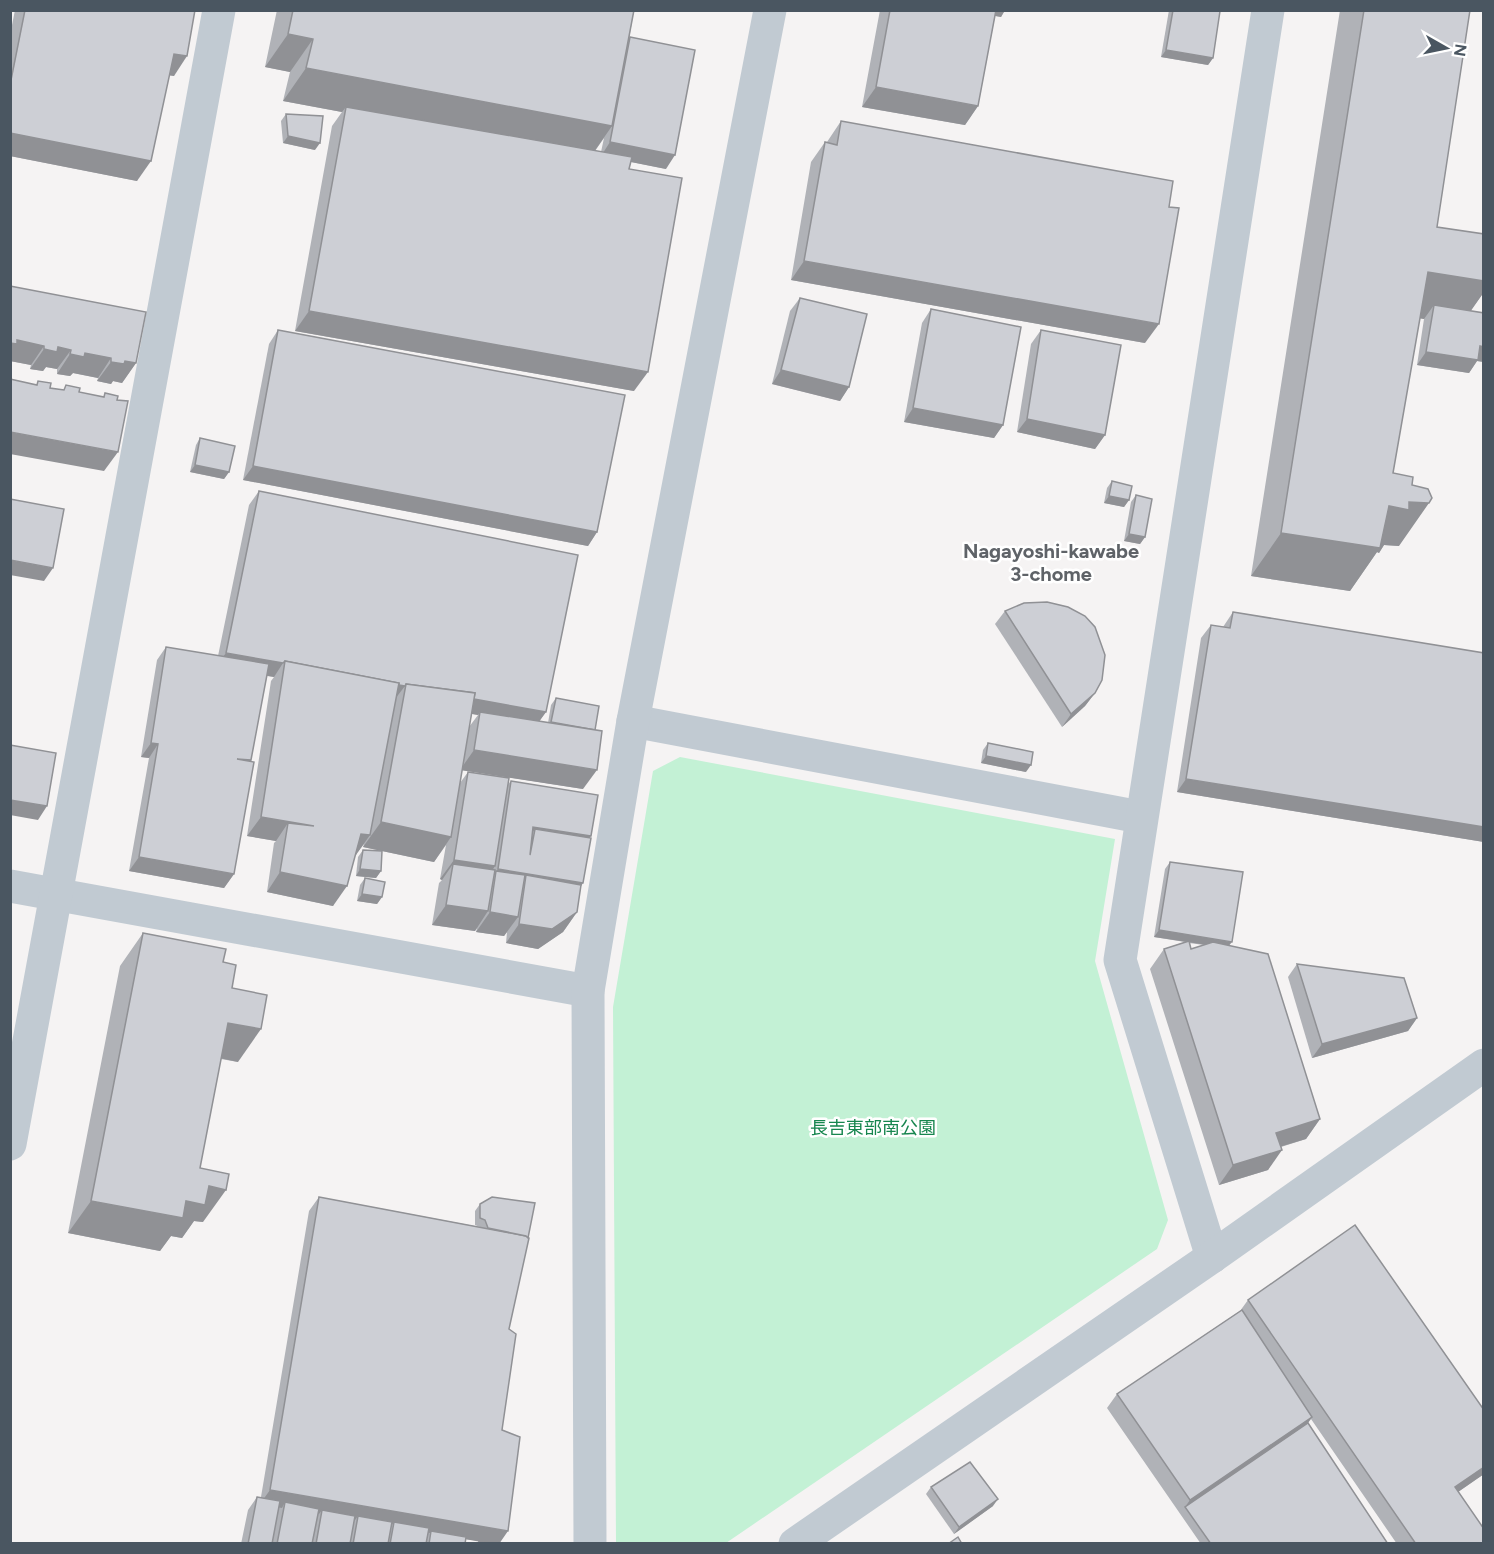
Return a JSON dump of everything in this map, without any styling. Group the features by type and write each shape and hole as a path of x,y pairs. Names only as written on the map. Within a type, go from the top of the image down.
{"street":[{"path":"10,1144 219,10"},
{"path":"590,1544 588,991 633,721 770,10"},
{"path":"1212,1257 1120,960 1140,817 1268,10"},
{"path":"633,721 1140,817"},
{"path":"10,885 588,991"},
{"path":"795,1544 1212,1257 1484,1065"}],"green space":[{"name":"長吉東部南公園","path":"680,757 1115,839 1095,961 1168,1220 1157,1249 726,1543 616,1543 613,1007 653,771"}],"building":[{"path":"25,10 195,10 187,56 174,54 151,161 10,133 10,85"},
{"path":"293,10 634,10 612,126 306,68 313,39 288,34"},
{"path":"890,10 996,10 978,106 876,87"},
{"path":"1173,10 1220,11 1213,58 1166,50"},
{"path":"1364,10 1470,10 1437,227 1484,234 1484,281 1428,272 1393,473 1413,477 1412,485 1428,489 1432,498 1429,503 1409,502 1409,510 1389,506 1380,548 1281,533"},
{"path":"630,37 695,50 675,155 610,142"},
{"path":"346,107 632,157 629,169 682,178 648,372 309,311"},
{"path":"286,114 323,116 320,143 288,136"},
{"path":"841,121 1173,181 1169,207 1179,208 1159,324 804,261 825,142 837,145"},
{"path":"10,286 146,312 136,363 111,362 111,358 85,353 84,357 70,354 71,350 58,347 57,352 44,349 44,346 17,340 17,344 10,343"},
{"path":"800,298 867,314 849,387 781,370"},
{"path":"1434,305 1484,313 1484,347 1480,346 1478,360 1426,352"},
{"path":"931,309 1021,327 1003,425 913,408"},
{"path":"278,330 625,395 597,532 253,466"},
{"path":"1041,330 1121,345 1105,435 1027,419"},
{"path":"10,379 37,385 38,381 51,383 50,388 64,390 66,385 80,388 79,392 104,397 105,393 118,396 117,400 128,401 118,452 10,432"},
{"path":"200,438 235,446 229,472 195,465"},
{"path":"1112,481 1132,486 1129,500 1109,496"},
{"path":"259,491 578,555 546,712 474,699 475,693 406,684 405,686 285,661 283,663 226,653"},
{"path":"1136,495 1152,499 1145,537 1129,534"},
{"path":"10,499 64,509 53,568 10,560"},
{"path":"1047,602 1068,607 1085,616 1095,627 1105,655 1102,680 1095,693 1071,714 1005,611 1024,603"},
{"path":"1233,612 1484,653 1484,827 1186,779 1211,625 1230,628"},
{"path":"166,647 269,664 251,760 237,759 254,762 234,874 139,857 158,744 151,743"},
{"path":"285,661 399,683 370,835 361,834 347,886 280,872 288,823 314,826 261,817"},
{"path":"406,684 475,693 451,837 381,822"},
{"path":"556,698 599,706 595,730 551,722"},
{"path":"480,712 602,731 597,770 474,750"},
{"path":"988,743 1033,752 1031,765 986,756"},
{"path":"10,745 56,753 47,806 10,800"},
{"path":"468,772 509,778 495,866 454,860"},
{"path":"511,781 598,795 591,836 533,827 530,855 535,829 591,838 583,883 498,869"},
{"path":"363,850 382,851 381,871 360,869"},
{"path":"1170,862 1243,872 1232,942 1159,930"},
{"path":"453,864 495,870 488,911 446,905"},
{"path":"496,871 525,875 518,917 490,912"},
{"path":"526,875 581,885 577,912 552,929 519,924"},
{"path":"365,878 385,882 382,897 362,894"},
{"path":"143,933 226,949 223,962 236,965 232,988 267,995 261,1029 228,1023 200,1168 229,1174 226,1190 209,1186 205,1205 186,1201 183,1218 91,1201"},
{"path":"1189,941 1191,949 1213,942 1268,954 1320,1119 1276,1133 1282,1150 1233,1165 1164,949"},
{"path":"1297,964 1404,978 1417,1018 1322,1044"},
{"path":"319,1197 529,1238 509,1329 516,1334 502,1430 520,1437 508,1531 270,1490"},
{"path":"492,1197 535,1203 528,1238 488,1228 485,1220 480,1218 480,1204"},
{"path":"1355,1225 1484,1410 1484,1467 1455,1487 1484,1529 1484,1543 1482,1544 1416,1544 1248,1300"},
{"path":"1242,1310 1312,1417 1190,1500 1117,1394"},
{"path":"1308,1423 1388,1544 1211,1544 1185,1507"},
{"path":"970,1462 998,1499 959,1527 931,1487"},
{"path":"257,1497 280,1501 272,1544 248,1544"},
{"path":"285,1502 319,1509 312,1544 277,1544"},
{"path":"322,1510 355,1516 350,1544 316,1544"},
{"path":"358,1516 392,1522 388,1544 353,1544"},
{"path":"394,1522 429,1528 426,1544 390,1544"},
{"path":"431,1531 466,1537 465,1544 429,1544"},
{"path":"958,1537 962,1544 948,1544"},
{"path":"479,1541 495,1544 479,1544"}],"district":[{"name":"Nagayoshi-kawabe 3-chome","path":"1051,562"}]}
